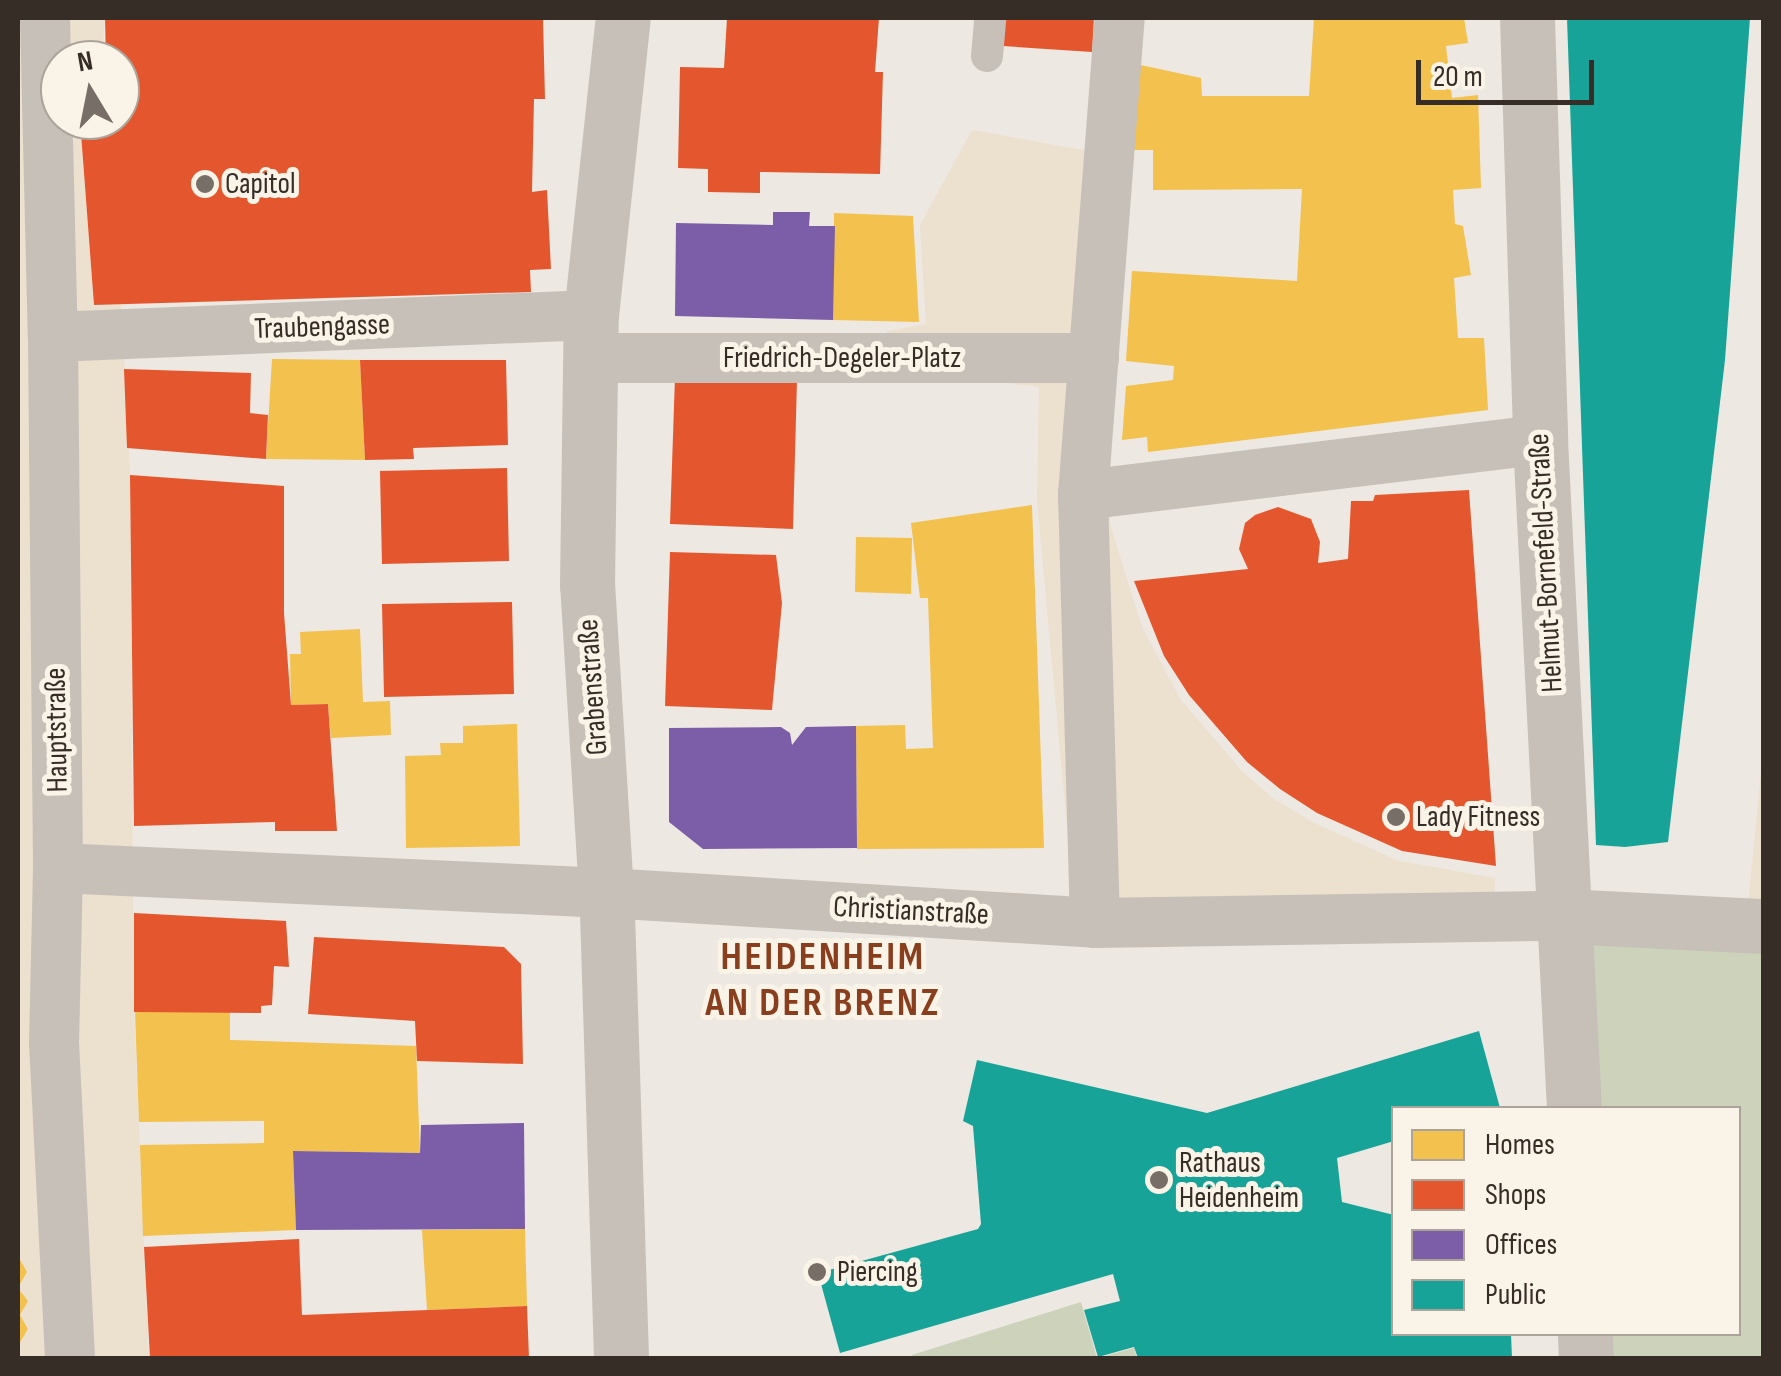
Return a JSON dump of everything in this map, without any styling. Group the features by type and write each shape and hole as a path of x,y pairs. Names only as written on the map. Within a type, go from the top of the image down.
{"street":[{"name":"Hauptstraße","path":"44,18 53,336 36,609 58,868 36,1042 70,1358"},
{"name":"Grabenstraße","path":"621,1358 606,893 587,585 590,337 622,18"},
{"path":"1095,923 1083,495 1120,18"},
{"name":"Helmut-Bornefeld-Straße","path":"1528,18 1540,440 1574,1106"},
{"name":"Traubengasse","path":"53,336 590,337"},
{"name":"Friedrich-Degeler-Platz","path":"590,337 1094,358"},
{"path":"1083,495 1540,440"},
{"name":"Christianstraße","path":"58,868 606,893 1095,923 1564,916 1764,926"}],"lane":[{"path":"987,56 990,18"}],"green space":[{"path":"1570,942 1763,943 1763,1358 1586,1358 1585,1336 1741,1336 1741,1106 1576,1106"},
{"path":"1081,1302 1097,1358 912,1355"},
{"path":"1134,1348 1137,1358 1097,1358"}],"shaded area":[{"path":"18,18 105,18 103,40 40,40 40,140 82,140 94,306 121,305 130,473 134,1012 149,1358 18,1358 18,1347 29,1329 20,1315 28,1301 19,1288 27,1272 18,1256"},
{"path":"972,130 1117,156 1110,524 1142,627 1181,700 1241,770 1273,798 1314,823 1399,861 1495,878 1494,914 1075,915 1037,500 1039,387 887,367 887,331 926,324 920,225"},
{"path":"1763,752 1763,926 1746,925"}],"building: Homes":[{"path":"1314,18 1464,18 1468,43 1446,46 1452,98 1478,95 1481,188 1453,190 1455,224 1463,226 1471,275 1454,278 1458,338 1484,338 1488,410 1148,452 1147,437 1122,440 1126,386 1173,380 1174,366 1126,361 1132,271 1297,281 1302,189 1153,190 1153,150 1118,150 1136,64 1201,78 1202,96 1309,96"},
{"path":"834,213 913,216 919,322 833,320"},
{"path":"272,359 360,360 365,460 266,459"},
{"path":"1032,505 1044,848 857,849 856,726 905,725 906,749 933,748 928,598 920,598 911,523"},
{"path":"856,537 912,538 911,594 855,592"},
{"path":"360,629 363,702 390,701 391,735 331,738 328,704 291,705 290,654 301,654 300,632"},
{"path":"517,724 520,846 406,848 405,756 441,755 440,743 463,743 463,726"},
{"path":"135,1012 230,1012 230,1040 416,1046 420,1153 293,1151 296,1230 143,1236 140,1145 264,1143 264,1121 139,1122"},
{"path":"525,1229 527,1306 427,1310 422,1230"},
{"path":"18,1256 27,1272 18,1288"},
{"path":"18,1288 28,1301 20,1315 28,1329 18,1346"}],"building: Shops":[{"path":"105,18 543,18 545,99 534,99 532,192 547,190 551,269 530,270 531,292 94,305 82,140 140,140 140,40 106,40"},
{"path":"727,18 879,18 875,72 883,72 880,174 760,172 760,193 708,192 708,169 678,168 680,67 724,68"},
{"path":"1005,18 1094,18 1092,52 1003,46"},
{"path":"360,360 506,360 508,445 413,448 414,459 365,460"},
{"path":"124,369 251,373 250,413 268,415 266,459 127,448"},
{"path":"675,377 797,380 793,529 670,524"},
{"path":"507,468 509,561 382,564 380,471"},
{"path":"130,475 284,486 284,613 291,705 328,704 337,831 275,831 275,822 134,826"},
{"path":"1469,490 1496,866 1402,851 1317,813 1280,789 1247,762 1189,695 1164,656 1134,581 1248,569 1239,549 1245,523 1278,507 1311,519 1320,542 1318,563 1348,559 1351,501 1373,501 1375,495"},
{"path":"670,552 776,555 782,603 772,710 665,706"},
{"path":"512,602 514,694 384,697 382,604"},
{"path":"134,913 286,921 289,967 274,966 272,1005 261,1006 261,1013 134,1012"},
{"path":"314,937 504,947 521,964 523,1064 417,1061 415,1021 308,1014"},
{"path":"299,1239 302,1315 527,1306 529,1358 150,1358 144,1247"}],"building: Offices":[{"path":"773,212 810,212 809,226 835,226 833,320 675,316 676,223 773,225"},
{"path":"856,726 857,848 703,849 669,822 669,728 781,727 790,733 792,745 806,727"},
{"path":"524,1123 525,1229 296,1230 293,1151 420,1153 421,1125"}],"building: Public":[{"path":"1567,18 1750,18 1725,360 1668,842 1625,847 1596,845"},
{"name":"Rathaus Heidenheim","path":"1479,1031 1499,1106 1391,1106 1391,1142 1337,1158 1342,1202 1391,1214 1391,1336 1511,1336 1512,1358 1138,1358 1134,1347 1098,1357 1084,1310 1120,1301 1113,1274 840,1353 818,1273 978,1229 981,1224 973,1126 963,1121 977,1060 1207,1113"}],"place":[{"name":"Capitol","path":"205,184"},
{"name":"Lady Fitness","path":"1396,817"},
{"name":"Rathaus Heidenheim","path":"1159,1180"},
{"name":"Piercing","path":"817,1272"}],"district":[{"name":"HEIDENHEIM AN DER BRENZ","path":"823,980"}]}
